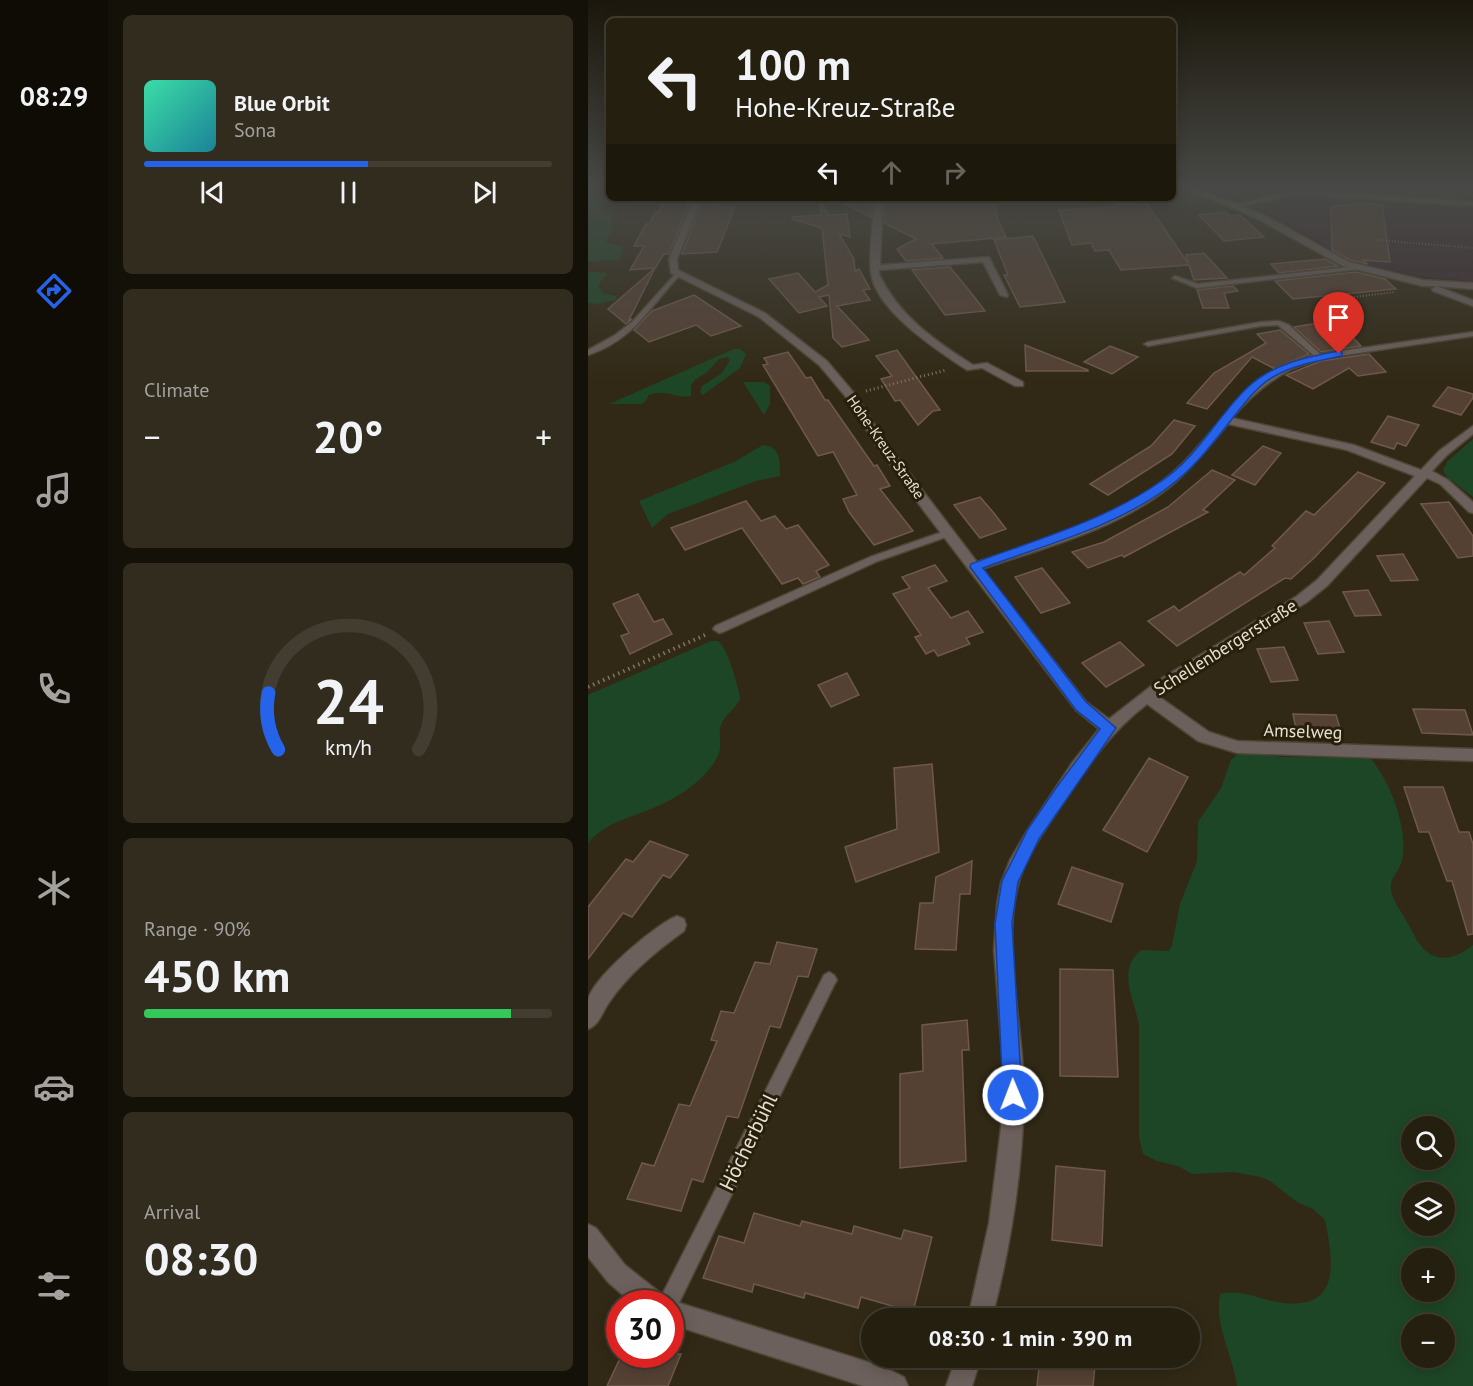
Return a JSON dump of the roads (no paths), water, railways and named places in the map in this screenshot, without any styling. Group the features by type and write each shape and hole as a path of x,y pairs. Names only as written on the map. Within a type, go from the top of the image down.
{"street":[{"path":"676,252 673,259 674,271 679,273"},
{"path":"876,252 875,268 879,285 899,314 915,329 971,368 982,365 1019,384"},
{"path":"1321,252 1358,268 1427,285 1473,303"},
{"path":"875,268 986,259 1004,295"},
{"name":"Hohe-Kreuz-Straße","path":"679,273 762,315 823,363 850,395 880,442 1081,706 1109,728"},
{"path":"1427,285 1473,286"},
{"path":"975,567 1101,520 1138,501 1166,483 1196,457 1251,390 1269,376 1295,363 1318,357"},
{"path":"1226,420 1350,447 1424,473 1444,482 1473,509"},
{"name":"Schellenbergerstraße","path":"982,1308 1005,1195 1013,1112 1004,923 1010,881 1034,834 1061,792 1109,728 1166,681 1302,599 1322,583 1443,453 1473,429"},
{"name":"Amselweg","path":"1147,696 1204,737 1236,747 1473,755"},
{"path":"588,1019 603,990 628,962 677,925"},
{"path":"588,1236 599,1255 633,1290"},
{"path":"684,1316 884,1380 895,1386"},
{"path":"958,1386 965,1368"}],"lane":[{"path":"1175,278 1197,286 1358,268"},
{"path":"588,353 613,342 630,329 672,278 679,273"},
{"path":"1148,344 1261,324 1279,323 1318,357 1473,334"},
{"path":"719,629 874,559 948,533"},
{"name":"Höcherbühl","path":"675,1290 829,980"}]}
